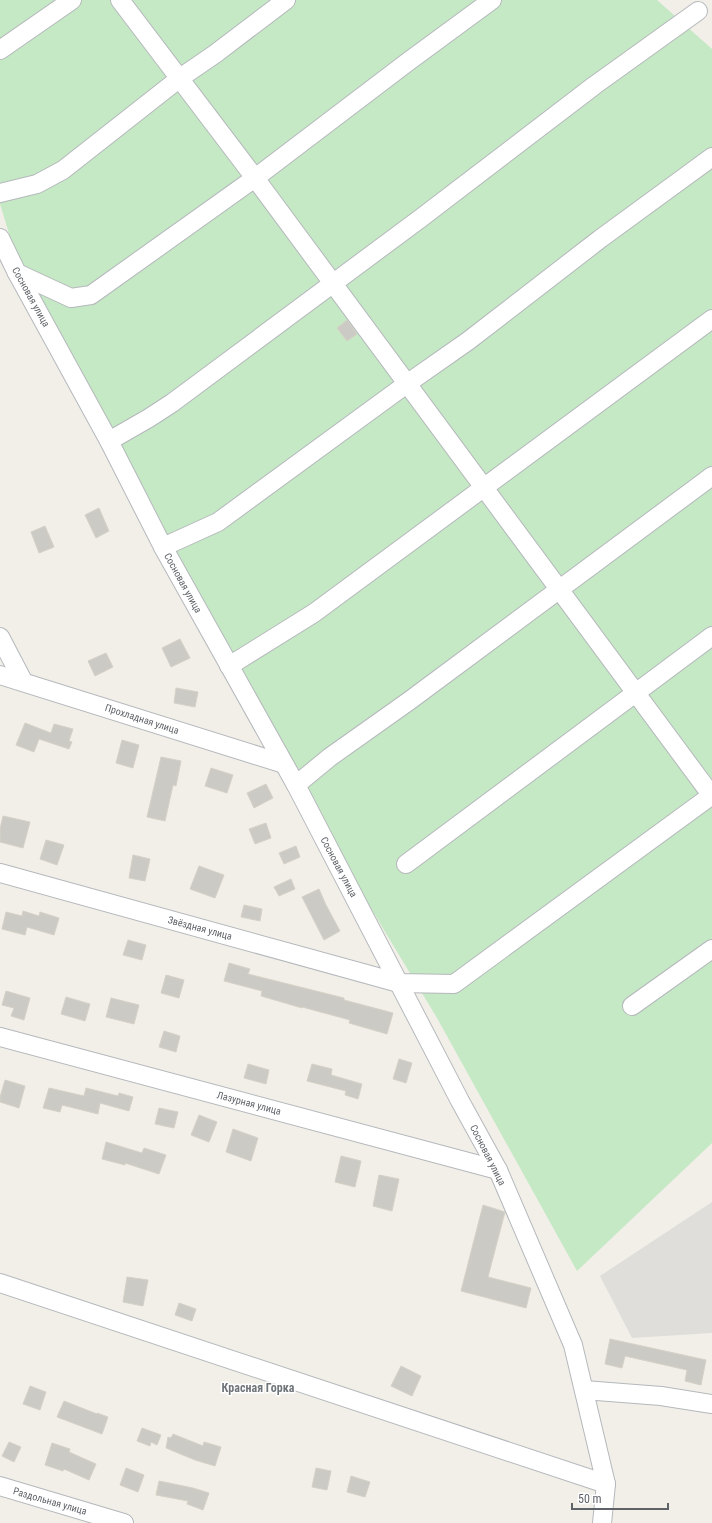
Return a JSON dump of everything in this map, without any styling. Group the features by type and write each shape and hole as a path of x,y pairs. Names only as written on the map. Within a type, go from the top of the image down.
{"street":[{"path":"0,50 72,0"},
{"path":"120,0 255,178 712,795"},
{"path":"0,193 37,184 63,170 180,78 215,54 286,0"},
{"path":"17,273 71,298 91,295 255,178 492,0"},
{"path":"109,441 172,403 421,218 595,85 698,11"},
{"path":"163,547 218,522 468,341 600,239 712,158"},
{"name":"Сосновая улица","path":"0,238 17,273 109,441 163,547 296,785 400,982 460,1101 498,1170 573,1345 606,1484 602,1523"},
{"path":"229,666 314,612 484,486 513,467 712,319"},
{"path":"296,785 330,757 409,701 712,476"},
{"path":"406,864 712,636"},
{"path":"0,637 24,681"},
{"name":"Прохладная улица","path":"0,674 284,764"},
{"name":"Звёздная улица","path":"0,873 400,982 454,984 712,795"},
{"path":"632,1006 712,949"},
{"name":"Лазурная улица","path":"0,1037 498,1170"},
{"path":"0,1283 606,1484"},
{"path":"584,1390 661,1396 712,1404"},
{"name":"Раздольная улица","path":"0,1486 124,1523"}],"shaded area":[{"path":"712,1202 712,1333 632,1338 600,1276"}],"green space":[{"path":"0,0 657,0 712,49 712,1143 577,1271 437,1018 284,764 15,253 0,204"}],"building":[{"path":"347,320 357,334 347,341 337,328"},
{"path":"99,508 109,531 96,538 85,515"},
{"path":"45,526 54,547 39,553 31,532"},
{"path":"180,639 190,658 171,667 162,648"},
{"path":"106,653 113,667 95,676 88,661"},
{"path":"176,688 198,692 195,707 174,703"},
{"path":"25,723 51,733 54,724 73,729 69,741 72,742 69,749 39,739 34,752 16,745"},
{"path":"122,740 139,745 133,768 116,763"},
{"path":"161,757 181,761 176,786 173,785 165,821 147,817"},
{"path":"211,768 233,775 227,793 205,786"},
{"path":"266,784 273,798 254,808 247,793"},
{"path":"3,816 30,822 23,848 0,842 0,829"},
{"path":"266,823 271,838 255,844 249,829"},
{"path":"46,840 64,845 57,865 40,859"},
{"path":"296,846 300,857 284,864 279,853"},
{"path":"133,855 150,859 145,881 129,878"},
{"path":"199,866 224,875 215,898 190,889"},
{"path":"291,879 295,889 279,896 274,887"},
{"path":"319,889 340,931 324,940 302,897"},
{"path":"244,905 262,909 260,921 241,917"},
{"path":"23,911 39,916 40,912 59,918 54,935 27,927 25,935 2,929 6,912 22,916"},
{"path":"128,940 146,945 142,960 123,955"},
{"path":"229,963 250,969 248,974 344,998 344,1000 393,1013 387,1034 349,1023 350,1020 261,996 262,991 224,981"},
{"path":"166,975 184,980 179,998 161,993"},
{"path":"6,991 30,998 24,1020 11,1016 14,1008 2,1005"},
{"path":"66,997 90,1004 85,1021 61,1014"},
{"path":"111,998 139,1005 134,1024 106,1017"},
{"path":"164,1031 180,1036 176,1052 159,1047"},
{"path":"399,1059 412,1063 406,1083 393,1079"},
{"path":"248,1064 269,1070 266,1084 244,1078"},
{"path":"312,1064 332,1069 331,1075 362,1084 358,1099 345,1095 346,1091 307,1081"},
{"path":"5,1080 25,1086 19,1108 0,1102"},
{"path":"49,1088 84,1096 86,1088 118,1096 119,1093 133,1097 129,1111 100,1103 98,1114 62,1105 60,1112 43,1108"},
{"path":"159,1108 178,1112 174,1128 155,1124"},
{"path":"199,1115 217,1122 209,1142 191,1135"},
{"path":"233,1129 258,1138 251,1161 226,1152"},
{"path":"106,1142 142,1153 144,1148 166,1155 159,1174 125,1163 125,1165 102,1159"},
{"path":"341,1156 361,1161 355,1187 335,1182"},
{"path":"379,1175 399,1179 392,1211 373,1206"},
{"path":"483,1205 505,1212 488,1277 531,1288 526,1308 461,1291"},
{"path":"127,1277 148,1280 143,1306 123,1302"},
{"path":"179,1303 196,1309 192,1321 175,1315"},
{"path":"610,1339 706,1360 701,1385 685,1381 687,1370 625,1356 622,1368 605,1364"},
{"path":"401,1366 421,1376 412,1396 391,1386"},
{"path":"30,1386 46,1392 40,1410 23,1404"},
{"path":"64,1401 108,1417 102,1434 57,1417"},
{"path":"142,1428 161,1435 157,1445 151,1442 150,1446 137,1441"},
{"path":"173,1434 203,1446 204,1442 221,1447 215,1466 195,1460 166,1448 168,1437 171,1438"},
{"path":"9,1442 21,1447 14,1462 2,1456"},
{"path":"52,1443 70,1449 69,1452 96,1464 89,1480 64,1469 63,1471 45,1465"},
{"path":"126,1468 144,1475 138,1492 120,1485"},
{"path":"316,1468 331,1471 327,1490 312,1487"},
{"path":"351,1476 370,1482 365,1497 347,1492"},
{"path":"159,1481 209,1493 203,1510 187,1504 188,1501 156,1495"}],"district":[{"name":"Красная Горка","path":"258,1388"}]}
